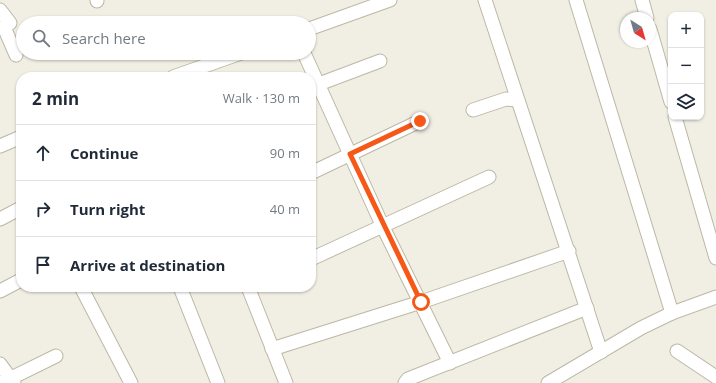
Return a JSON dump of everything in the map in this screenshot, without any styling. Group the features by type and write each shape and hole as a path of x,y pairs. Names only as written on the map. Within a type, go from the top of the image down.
{"street":[{"path":"316,26 390,0"},
{"path":"485,0 517,100 569,251 601,352"},
{"path":"576,0 672,313"},
{"path":"642,0 645,12"},
{"path":"0,10 10,23 4,27 4,38 16,55"},
{"path":"655,48 668,92"},
{"path":"187,72 221,60"},
{"path":"306,60 311,72"},
{"path":"316,85 380,61"},
{"path":"316,87 350,154 383,227 450,363"},
{"path":"473,110 506,99 517,100"},
{"path":"676,120 716,258"},
{"path":"316,171 420,121"},
{"path":"0,146 16,139"},
{"path":"316,257 489,177"},
{"path":"0,220 16,211"},
{"path":"272,349 421,302 569,251"},
{"path":"0,290 16,282"},
{"path":"84,292 131,383"},
{"path":"182,292 218,383"},
{"path":"250,292 286,383"},
{"path":"548,383 641,328 672,313 716,297"},
{"path":"405,383 408,379 587,308"},
{"path":"677,351 716,377"},
{"path":"0,364 9,381 56,356"}],"route":[{"path":"420,121 350,154 383,227 421,302"}]}
